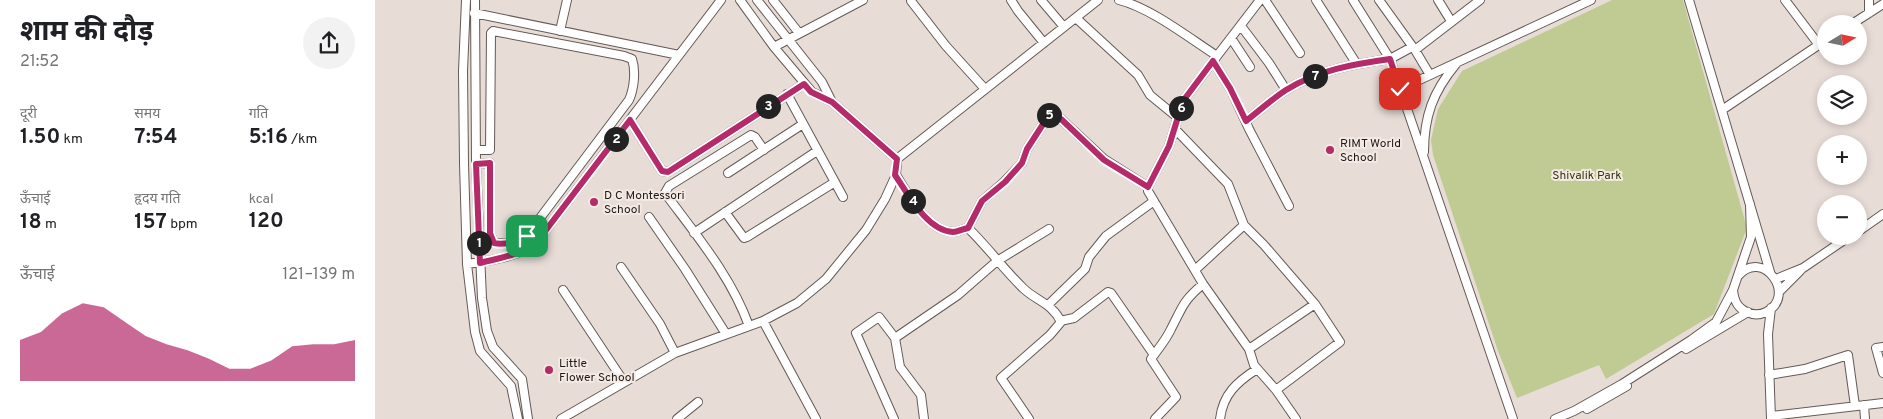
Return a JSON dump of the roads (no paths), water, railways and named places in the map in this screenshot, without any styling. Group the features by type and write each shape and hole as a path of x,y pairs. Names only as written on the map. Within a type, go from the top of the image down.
{"street":[{"path":"466,0 463,71 467,264 475,332 480,351 511,386 518,419"},
{"path":"475,0 476,164 480,263 487,331 493,347 522,379 528,419"},
{"path":"561,30 567,0"},
{"path":"467,264 480,263 518,253 536,243 721,0"},
{"path":"740,0 774,47 811,92 832,102 897,159"},
{"path":"757,0 822,82 832,102"},
{"path":"773,0 799,33"},
{"path":"774,47 862,0"},
{"path":"911,0 946,46 985,89"},
{"path":"1011,0 1044,43"},
{"path":"1041,0 1064,28"},
{"path":"561,419 675,353 763,321 797,303 826,279 866,230 885,199 895,175 897,159 1098,0"},
{"path":"1119,0 1132,3 1175,28 1215,58 1289,206"},
{"path":"1148,187 1169,146 1183,101 1260,0"},
{"path":"1265,0 1300,53"},
{"path":"1316,0 1356,63"},
{"path":"1353,0 1390,59 1513,419"},
{"path":"1379,0 1414,48 1430,75"},
{"path":"1438,0 1451,21"},
{"path":"1246,121 1286,90 1326,71 1356,63 1390,59 1414,48 1481,0"},
{"path":"1400,89 1591,0"},
{"path":"1689,0 1770,272"},
{"path":"1785,0 1817,42"},
{"path":"1869,0 1869,13"},
{"path":"1866,15 1883,4"},
{"path":"475,13 679,55"},
{"path":"1076,18 1137,75 1150,95 1178,118"},
{"path":"1241,26 1269,63 1286,90"},
{"path":"493,31 625,56 632,59 632,93 629,100 523,239 497,244 491,239 490,150 491,33 493,31"},
{"path":"1231,38 1250,67"},
{"path":"1722,110 1817,46"},
{"path":"1425,160 1424,140 1429,106 1444,79 1459,61"},
{"path":"630,120 662,171 668,172 804,84"},
{"path":"787,94 843,197"},
{"path":"895,175 924,216 941,230 954,232 968,228 982,201 1005,182 1022,163 1027,149 1049,115 1061,119 1104,160 1148,187 1153,201 1203,284 1249,349 1254,365 1276,390 1296,419"},
{"path":"728,173 803,124"},
{"path":"1175,129 1228,184 1244,225 1315,304 1340,342 1276,390"},
{"path":"749,326 741,303 727,278 665,193 666,190 751,135 755,137 763,150"},
{"path":"476,150 490,150"},
{"path":"694,233 817,151"},
{"path":"476,164 490,163"},
{"path":"725,212 744,238 835,182"},
{"path":"1048,305 1085,269 1089,258 1106,236 1153,201"},
{"path":"1555,419 1623,384 1691,340 1715,322 1733,290 1751,237 1750,204"},
{"path":"1867,225 1883,214"},
{"path":"649,217 726,334"},
{"path":"1195,270 1244,225"},
{"path":"968,228 983,242 997,261 1025,290 1048,305 1057,314 1061,322 1050,335 1001,378 1029,419"},
{"path":"895,338 958,295 997,261 1049,229"},
{"path":"1779,292 1803,268 1837,245"},
{"path":"621,267 660,324 675,353"},
{"path":"1733,290 1736,302 1740,308 1748,312 1763,313 1771,308 1777,300 1779,292 1776,279 1770,272 1764,269 1752,268 1745,270 1737,277"},
{"path":"1776,279 1803,268"},
{"path":"1155,419 1176,397 1151,359 1171,330 1180,309 1189,297 1203,284"},
{"path":"563,290 624,382"},
{"path":"1060,320 1074,318 1108,292 1111,293 1154,355"},
{"path":"1249,349 1315,304"},
{"path":"1771,308 1768,334 1771,418 1883,403"},
{"path":"1568,419 1611,397 1748,312"},
{"path":"894,419 856,334 879,317 895,338 900,367 921,395 923,419"},
{"path":"763,321 816,419"},
{"path":"1883,348 1876,348 1883,373"},
{"path":"1769,375 1805,370 1848,355 1855,406"},
{"path":"1220,419 1221,408 1239,381 1257,369"},
{"path":"677,419 698,402"},
{"path":"1864,405 1865,419"}],"place":[{"name":"RIMT World School","path":"1330,150"},
{"name":"D C Montessori School","path":"594,202"},
{"name":"Little Flower School","path":"549,370"}],"park label":[{"name":"Shivalik Park","path":"1587,175"}]}
